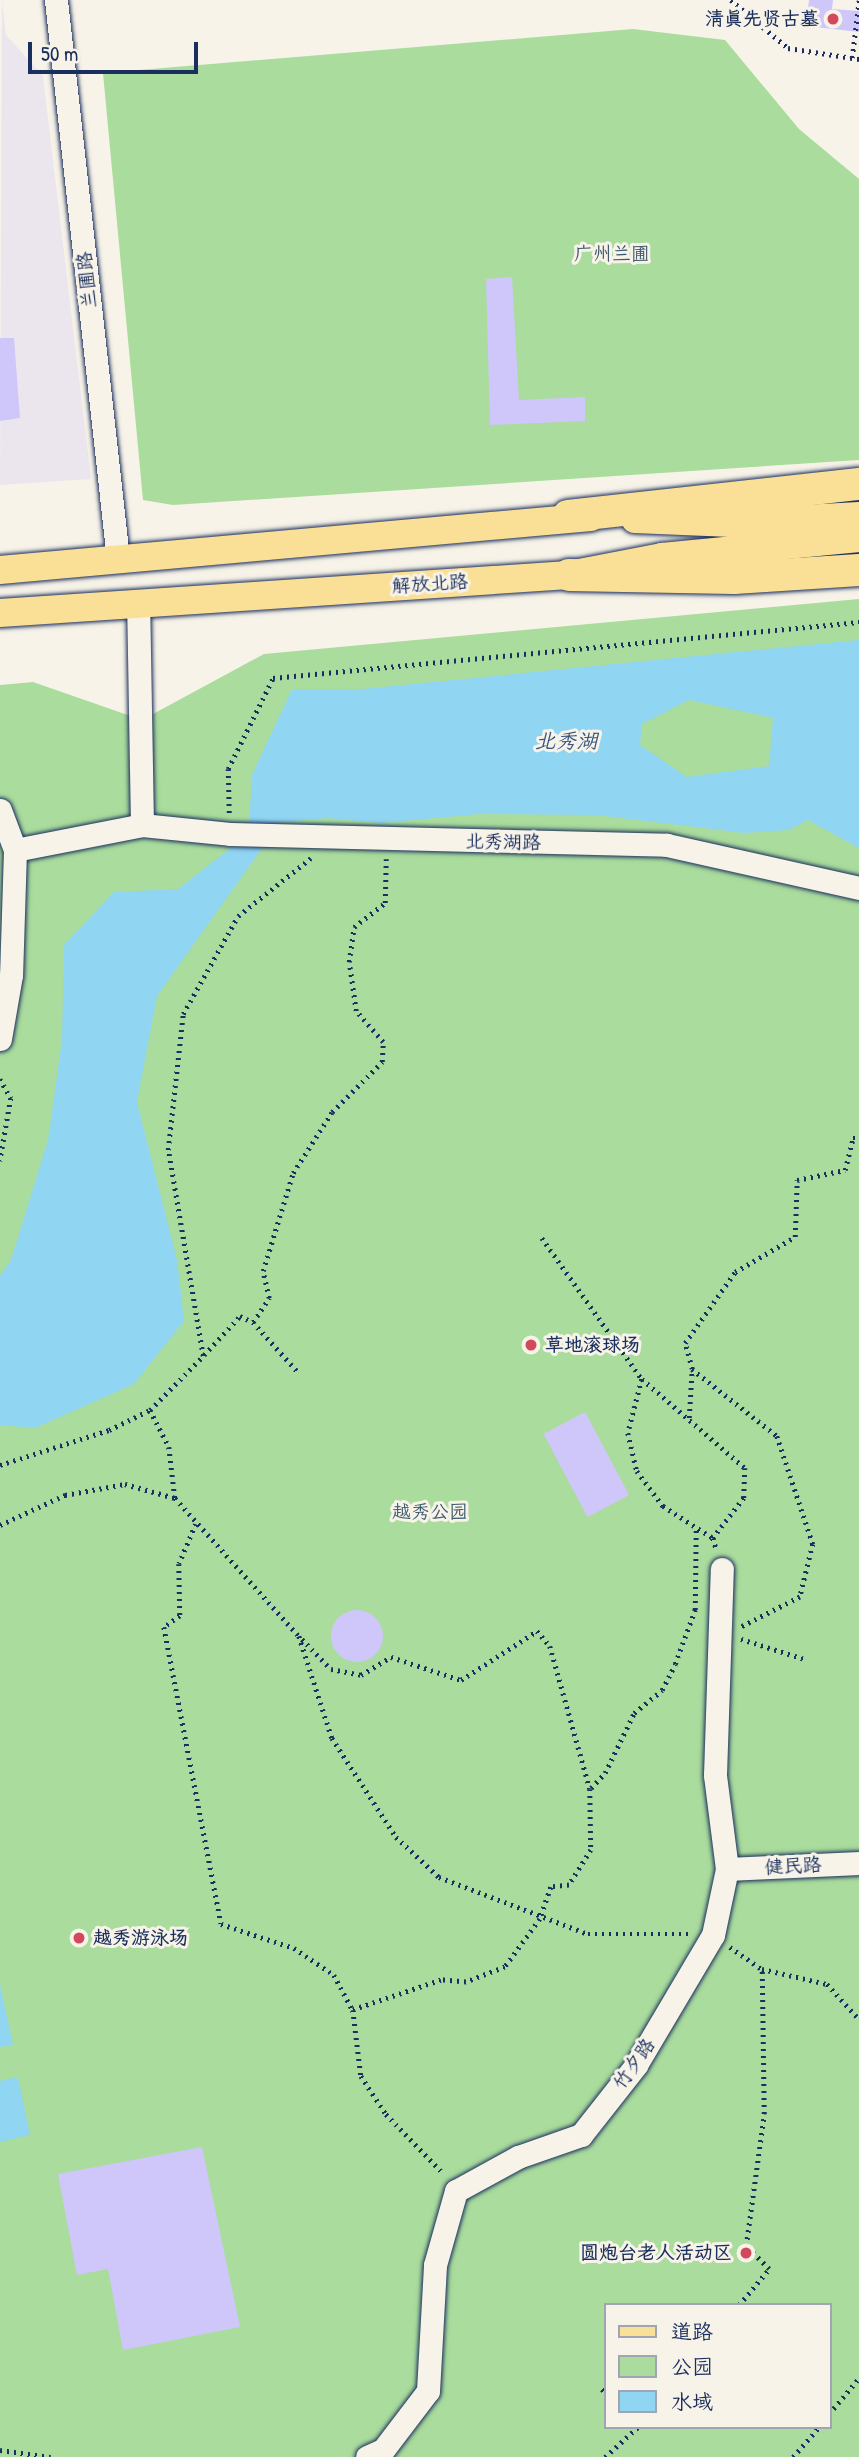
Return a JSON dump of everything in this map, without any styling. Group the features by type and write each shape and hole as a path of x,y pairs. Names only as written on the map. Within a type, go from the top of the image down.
{"highway":[{"path":"568,516 859,484"},
{"path":"569,575 734,578 859,570"}],"main road":[{"path":"0,570 568,516 731,523 859,516"},
{"name":"解放北路","path":"0,614 569,575 662,557 859,538"}],"street":[{"name":"兰圃路","path":"56,0 118,559"},
{"path":"138,603 142,825"},
{"path":"0,810 15,850 11,975 0,1039"},
{"name":"北秀湖路","path":"15,850 142,825 230,834 667,845 859,888"},
{"name":"竹夕路","path":"456,2192 517,2157 581,2135 636,2065 713,1934 727,1870 715,1774 722,1569"},
{"name":"健民路","path":"727,1870 859,1863"},
{"path":"367,2457 383,2450 428,2391 435,2265 456,2192"}],"path":[{"path":"731,0 788,48 859,59"},
{"path":"852,58 859,0"},
{"path":"230,834 228,769 273,678 859,622"},
{"path":"203,1356 169,1150 183,1014 237,916 336,838"},
{"path":"253,1322 269,1298 263,1271 293,1172 332,1112 383,1062 383,1042 356,1012 349,962 354,927 385,903 386,855 375,857"},
{"path":"0,1079 11,1098 0,1161"},
{"path":"689,1419 692,1368 685,1343 735,1272 795,1237 797,1181 845,1170 853,1138 859,1138"},
{"path":"542,1238 642,1379 745,1468 744,1498 713,1538"},
{"path":"0,1465 109,1430 150,1410 240,1316 253,1322 297,1371"},
{"path":"692,1368 777,1436 813,1544 800,1597 777,1614 720,1635"},
{"path":"642,1379 628,1433 637,1471 663,1506 713,1538 722,1569"},
{"path":"150,1410 169,1447 175,1498 331,1669 361,1675 391,1657 461,1681 537,1631 550,1646 590,1789 591,1850 569,1885 551,1887 540,1919 505,1967 466,1982 440,1980 353,2010"},
{"path":"0,1525 65,1495 125,1484 175,1498"},
{"path":"196,1524 179,1564 180,1616 164,1626 220,1924 294,1948 334,1975 353,2010 361,2076 386,2114 424,2147 456,2192"},
{"path":"590,1789 605,1773 634,1713 662,1690 675,1664 695,1610 696,1528"},
{"path":"720,1635 805,1659"},
{"path":"299,1636 332,1738 396,1837 439,1877 540,1919 588,1934 713,1934 762,1969 827,1984 859,2019"},
{"path":"741,2303 769,2269 746,2246 764,2114 762,1969"},
{"path":"831,2412 859,2378"},
{"path":"605,2457 636,2429"},
{"path":"793,2457 816,2429"},
{"path":"0,2450 51,2457"}],"shaded area":[{"path":"2,0 6,35 43,76 91,479 0,485"}],"green space":[{"name":"广州兰圃","path":"633,29 725,40 799,129 859,179 859,460 173,505 143,500 103,73"},
{"name":"越秀公园","path":"859,599 859,2457 0,2457 0,685 33,682 142,720 264,654"}],"water":[{"name":"北秀湖","path":"859,640 859,848 808,820 789,830 744,833 597,815 479,814 381,823 327,818 249,825 252,775 292,689 362,689","holes":["689,700 773,718 769,766 687,777 640,745 642,724"]},
{"path":"232,847 263,847 157,996 137,1102 177,1260 184,1321 134,1384 35,1428 0,1425 0,1276 11,1260 48,1140 62,1040 64,945 114,892 178,889"},
{"path":"0,1985 13,2045 0,2047"},
{"path":"18,2077 30,2135 0,2142 0,2081"}],"building":[{"name":"清真先贤古墓","path":"809,0 833,0 832,9 859,11 859,32 806,26"},
{"path":"512,277 519,400 585,397 585,421 490,425 486,279"},
{"path":"0,338 14,338 20,418 0,421"},
{"path":"585,1412 629,1495 588,1517 544,1434"},
{"path":"357,1610 367,1612 375,1618 381,1626 381,1646 375,1654 367,1660 357,1662 347,1660 339,1654 333,1646 331,1636 333,1626 339,1618 347,1612"},
{"path":"202,2147 240,2327 123,2350 108,2269 77,2275 58,2174"}],"place":[{"name":"清真先贤古墓","path":"833,19"},
{"name":"草地滚球场","path":"531,1345"},
{"name":"越秀游泳场","path":"79,1938"},
{"name":"圆炮台老人活动区","path":"746,2253"}]}
